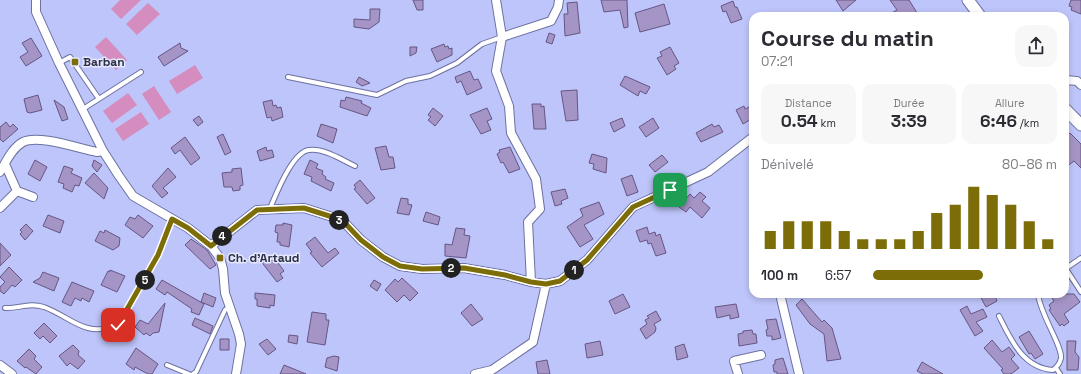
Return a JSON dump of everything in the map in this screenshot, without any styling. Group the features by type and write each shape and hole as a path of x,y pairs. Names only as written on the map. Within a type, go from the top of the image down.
{"street":[{"path":"36,0 36,12 59,63 103,151 133,196 188,228 211,246 220,258 223,268 225,293 241,344 236,374"},
{"path":"496,0 502,37 496,71 509,106 511,133 536,179 540,209 528,222 531,282"},
{"path":"502,37 551,21 560,0"},
{"path":"972,2 978,12"},
{"path":"1069,80 1077,81 1081,85"},
{"path":"1069,113 1081,125"},
{"path":"0,172 14,150 23,142 35,140 97,152 103,151"},
{"path":"211,246 248,215 257,210 270,208 304,208 342,220 361,240 383,257 400,266 422,269 464,268 546,284 560,281 587,260 633,207 708,172 749,140"},
{"path":"5,164 16,191 33,197"},
{"path":"0,208 16,191"},
{"path":"475,374 492,370 533,342 546,284"},
{"path":"781,298 799,374"},
{"path":"738,374 734,361 761,355"},
{"path":"0,365 12,374"}],"lane":[{"path":"288,77 377,95 406,81 430,76 457,63 482,44 502,37"},
{"path":"59,63 70,57 99,99"},
{"path":"83,109 141,72"},
{"path":"270,208 291,166 301,154 308,150 322,152 338,157 356,166"},
{"path":"5,308 22,305 44,307 84,328 98,330 118,325 158,255 172,219"},
{"path":"1069,266 1081,258"},
{"path":"1069,275 1081,292"},
{"path":"999,316 1021,355 1033,366 1044,370 1053,370 1059,366 1061,357 1059,346 1039,304 1038,298"},
{"path":"193,374 196,372 225,310 229,307"},
{"path":"167,365 189,374"},
{"path":"1056,368 1060,374"}],"shaded area":[{"path":"120,0 141,0 121,19 111,9"},
{"path":"148,3 160,14 137,35 126,24"},
{"path":"106,37 127,60 116,70 95,47"},
{"path":"195,65 203,78 177,94 169,81"},
{"path":"154,86 171,112 159,120 142,94"},
{"path":"128,93 137,105 112,123 103,111"},
{"path":"141,112 149,124 123,141 115,129"}],"building":[{"path":"413,0 423,0 423,10 417,10"},
{"path":"601,0 627,0 628,27 624,28 620,10 604,12"},
{"path":"836,0 856,0 843,11"},
{"path":"890,0 909,0 916,12 893,12 897,10"},
{"path":"1071,0 1081,0 1081,14 1071,10 1072,7 1069,6"},
{"path":"733,1 742,19 731,23 726,11 723,12 721,6"},
{"path":"577,2 580,33 565,36 564,14 568,14 567,3"},
{"path":"664,4 670,24 640,32 635,13"},
{"path":"370,9 380,9 379,22 369,29 354,27 354,19 370,20"},
{"path":"549,33 555,35 552,44 546,42"},
{"path":"31,38 42,56 26,66 20,57 28,52 22,43"},
{"path":"180,43 181,48 188,51 164,66 158,57"},
{"path":"444,44 445,47 448,46 449,49 452,48 452,55 437,62 431,49"},
{"path":"410,47 417,47 416,53 410,56"},
{"path":"670,47 679,63 674,66 676,69 667,75 657,58 662,56 660,52"},
{"path":"470,71 474,80 478,79 482,88 467,95 461,81 457,83 455,77"},
{"path":"625,76 650,87 646,94 640,91 638,96 620,85"},
{"path":"359,77 370,83 362,86 356,82"},
{"path":"577,90 578,120 566,121 561,91"},
{"path":"38,95 42,110 30,113 27,112 24,99"},
{"path":"346,97 362,101 361,103 371,108 367,116 340,107 341,100 345,101"},
{"path":"54,100 64,107 68,119 62,121"},
{"path":"272,100 273,106 276,105 277,108 281,107 283,117 272,121 271,117 267,118 263,102"},
{"path":"532,104 541,104 541,107 544,106 546,129 534,129"},
{"path":"744,106 745,109 749,107 749,120 743,124 736,110"},
{"path":"433,108 443,116 435,126 428,120 431,117 428,115"},
{"path":"487,108 492,119 487,121 491,130 481,134 470,115"},
{"path":"199,116 203,122 198,126 193,120"},
{"path":"622,118 625,126 614,132 610,123"},
{"path":"653,118 659,128 646,137 639,127"},
{"path":"6,122 10,127 13,124 18,129 3,142 0,139 0,127"},
{"path":"321,124 337,129 333,143 317,136"},
{"path":"712,124 714,127 719,125 723,132 701,142 696,133"},
{"path":"1070,133 1081,144 1081,168 1074,161 1069,165"},
{"path":"223,134 231,152 225,155 217,137"},
{"path":"185,137 200,158 191,165 180,150 175,154 171,148"},
{"path":"386,146 389,157 393,157 395,168 381,170 375,148"},
{"path":"266,147 267,151 272,150 274,157 260,161 257,151"},
{"path":"510,147 520,169 509,173 503,162 501,163 497,154 500,152 499,150"},
{"path":"592,154 607,158 606,173 593,169 594,164 589,163"},
{"path":"662,155 668,162 655,172 649,165"},
{"path":"35,160 47,167 40,181 28,174"},
{"path":"94,160 102,165 97,172 92,166"},
{"path":"310,160 318,164 316,168 323,171 322,174 326,177 325,179 334,183 331,191 311,181 312,177 304,174"},
{"path":"64,166 73,169 71,173 82,178 79,186 75,185 72,192 63,188 64,184 58,182"},
{"path":"168,168 176,177 163,188 168,193 162,198 152,186"},
{"path":"241,168 243,185 240,186 240,190 233,191 232,187 224,187 222,173 232,172 232,169"},
{"path":"94,173 108,188 104,199 85,183"},
{"path":"632,175 638,192 627,196 621,179"},
{"path":"360,180 375,198 367,204 354,189 356,188 354,185"},
{"path":"565,189 568,198 561,201 562,204 555,206 551,192"},
{"path":"700,192 706,197 702,201 710,208 702,218 690,207 686,212 679,207 690,194 694,198"},
{"path":"401,198 408,199 408,204 412,205 409,215 397,213"},
{"path":"599,202 604,214 584,225 593,239 580,247 567,227 583,216 580,209"},
{"path":"426,212 440,217 438,225 423,221"},
{"path":"48,215 64,221 60,233 43,226"},
{"path":"138,215 153,226 143,238 125,225 130,217 135,219"},
{"path":"283,223 292,225 289,247 280,245 280,242 277,242 278,233 275,232 276,225 283,225"},
{"path":"26,224 33,231 25,240 20,234 22,232 20,230"},
{"path":"647,227 649,234 655,232 656,236 660,234 666,253 656,256 651,243 648,244 647,240 640,242 636,231"},
{"path":"456,228 465,229 464,235 470,236 466,258 445,256 445,244 452,245"},
{"path":"105,230 120,238 119,246 113,250 95,241 100,231 104,233"},
{"path":"315,237 328,253 335,248 339,253 322,267 310,253 312,252 306,244"},
{"path":"191,239 207,250 216,265 210,269 185,245"},
{"path":"0,243 11,255 0,266"},
{"path":"262,255 271,261 275,259 284,271 280,274 283,278 277,282 260,260"},
{"path":"9,267 22,280 15,287 12,285 4,294 0,291 0,287 5,282 0,277"},
{"path":"110,270 125,276 117,292 101,285 108,271 110,272"},
{"path":"43,272 59,278 54,291 33,282 40,278"},
{"path":"402,278 418,293 410,301 404,295 397,302 385,290 395,279 398,282"},
{"path":"162,280 204,304 199,315 191,312 192,309 167,292 165,295 156,289"},
{"path":"374,280 381,284 377,291 370,286"},
{"path":"72,282 94,291 89,302 82,298 81,301 75,298 71,306 62,302"},
{"path":"204,293 216,298 213,307 201,302"},
{"path":"255,293 275,295 274,306 270,305 270,308 257,306"},
{"path":"623,294 630,307 615,314 609,301"},
{"path":"1069,294 1074,294 1080,302 1064,314 1069,322 1064,326 1062,324 1060,326 1049,310 1051,309 1049,305 1054,301 1052,298 1069,298"},
{"path":"981,298 996,298 997,301 986,307"},
{"path":"802,299 822,322 824,320 832,328 841,359 827,361 824,334 810,324 796,305"},
{"path":"165,303 159,332 153,333 150,336 146,333 144,335 135,327 140,320 148,324"},
{"path":"471,304 483,319 472,326 461,313"},
{"path":"736,304 739,317 730,319 730,315 717,318 715,307"},
{"path":"967,306 971,314 983,309 987,317 976,322 983,331 975,336 960,310"},
{"path":"656,311 661,320 654,324 656,328 655,332 646,339 640,329 647,324 645,320 649,318 647,316"},
{"path":"312,312 326,314 326,320 329,320 325,345 307,342"},
{"path":"195,318 213,326 210,334 192,325"},
{"path":"776,319 781,338 772,340 772,336 767,336 766,330 768,329 766,320"},
{"path":"44,323 57,336 50,343 43,336 40,339 34,333"},
{"path":"752,330 753,334 756,334 757,343 739,346 738,334 743,333 743,331"},
{"path":"1029,331 1043,354 1035,359 1031,353 1029,354 1019,337"},
{"path":"289,335 298,336 297,344 288,342"},
{"path":"220,339 229,339 229,350 220,350"},
{"path":"267,339 276,349 268,355 259,344"},
{"path":"992,340 1002,352 1009,347 1015,355 1011,359 1019,368 1011,374 1004,374 1001,370 1003,369 984,348"},
{"path":"600,341 603,355 587,358 585,344"},
{"path":"1067,341 1076,341 1075,352 1079,357 1078,370 1067,370"},
{"path":"684,344 688,357 677,360 675,347"},
{"path":"73,345 79,351 78,355 85,361 78,369 70,363 67,366 59,356"},
{"path":"136,348 158,364 152,374 148,374 135,367 134,370 126,364"},
{"path":"29,349 36,356 34,359 42,367 36,374 26,367 25,368 17,361"},
{"path":"334,356 339,357 337,371 325,367 327,358"},
{"path":"783,358 788,374 777,374 777,372 774,372 773,365 775,364 775,360"},
{"path":"547,360 550,374 538,374 536,362"},
{"path":"922,362 943,374 923,374 917,371"},
{"path":"284,365 306,374 280,374"}],"place":[{"name":"Barban","path":"75,62"},
{"name":"Ch. d'Artaud","path":"220,258"}],"route":[{"path":"118,325 126,314 158,255 172,219 188,228 211,246 248,215 257,210 270,208 304,208 342,220 361,240 383,257 400,266 422,269 464,268 546,284 560,281 587,260 633,207 670,190"}]}
